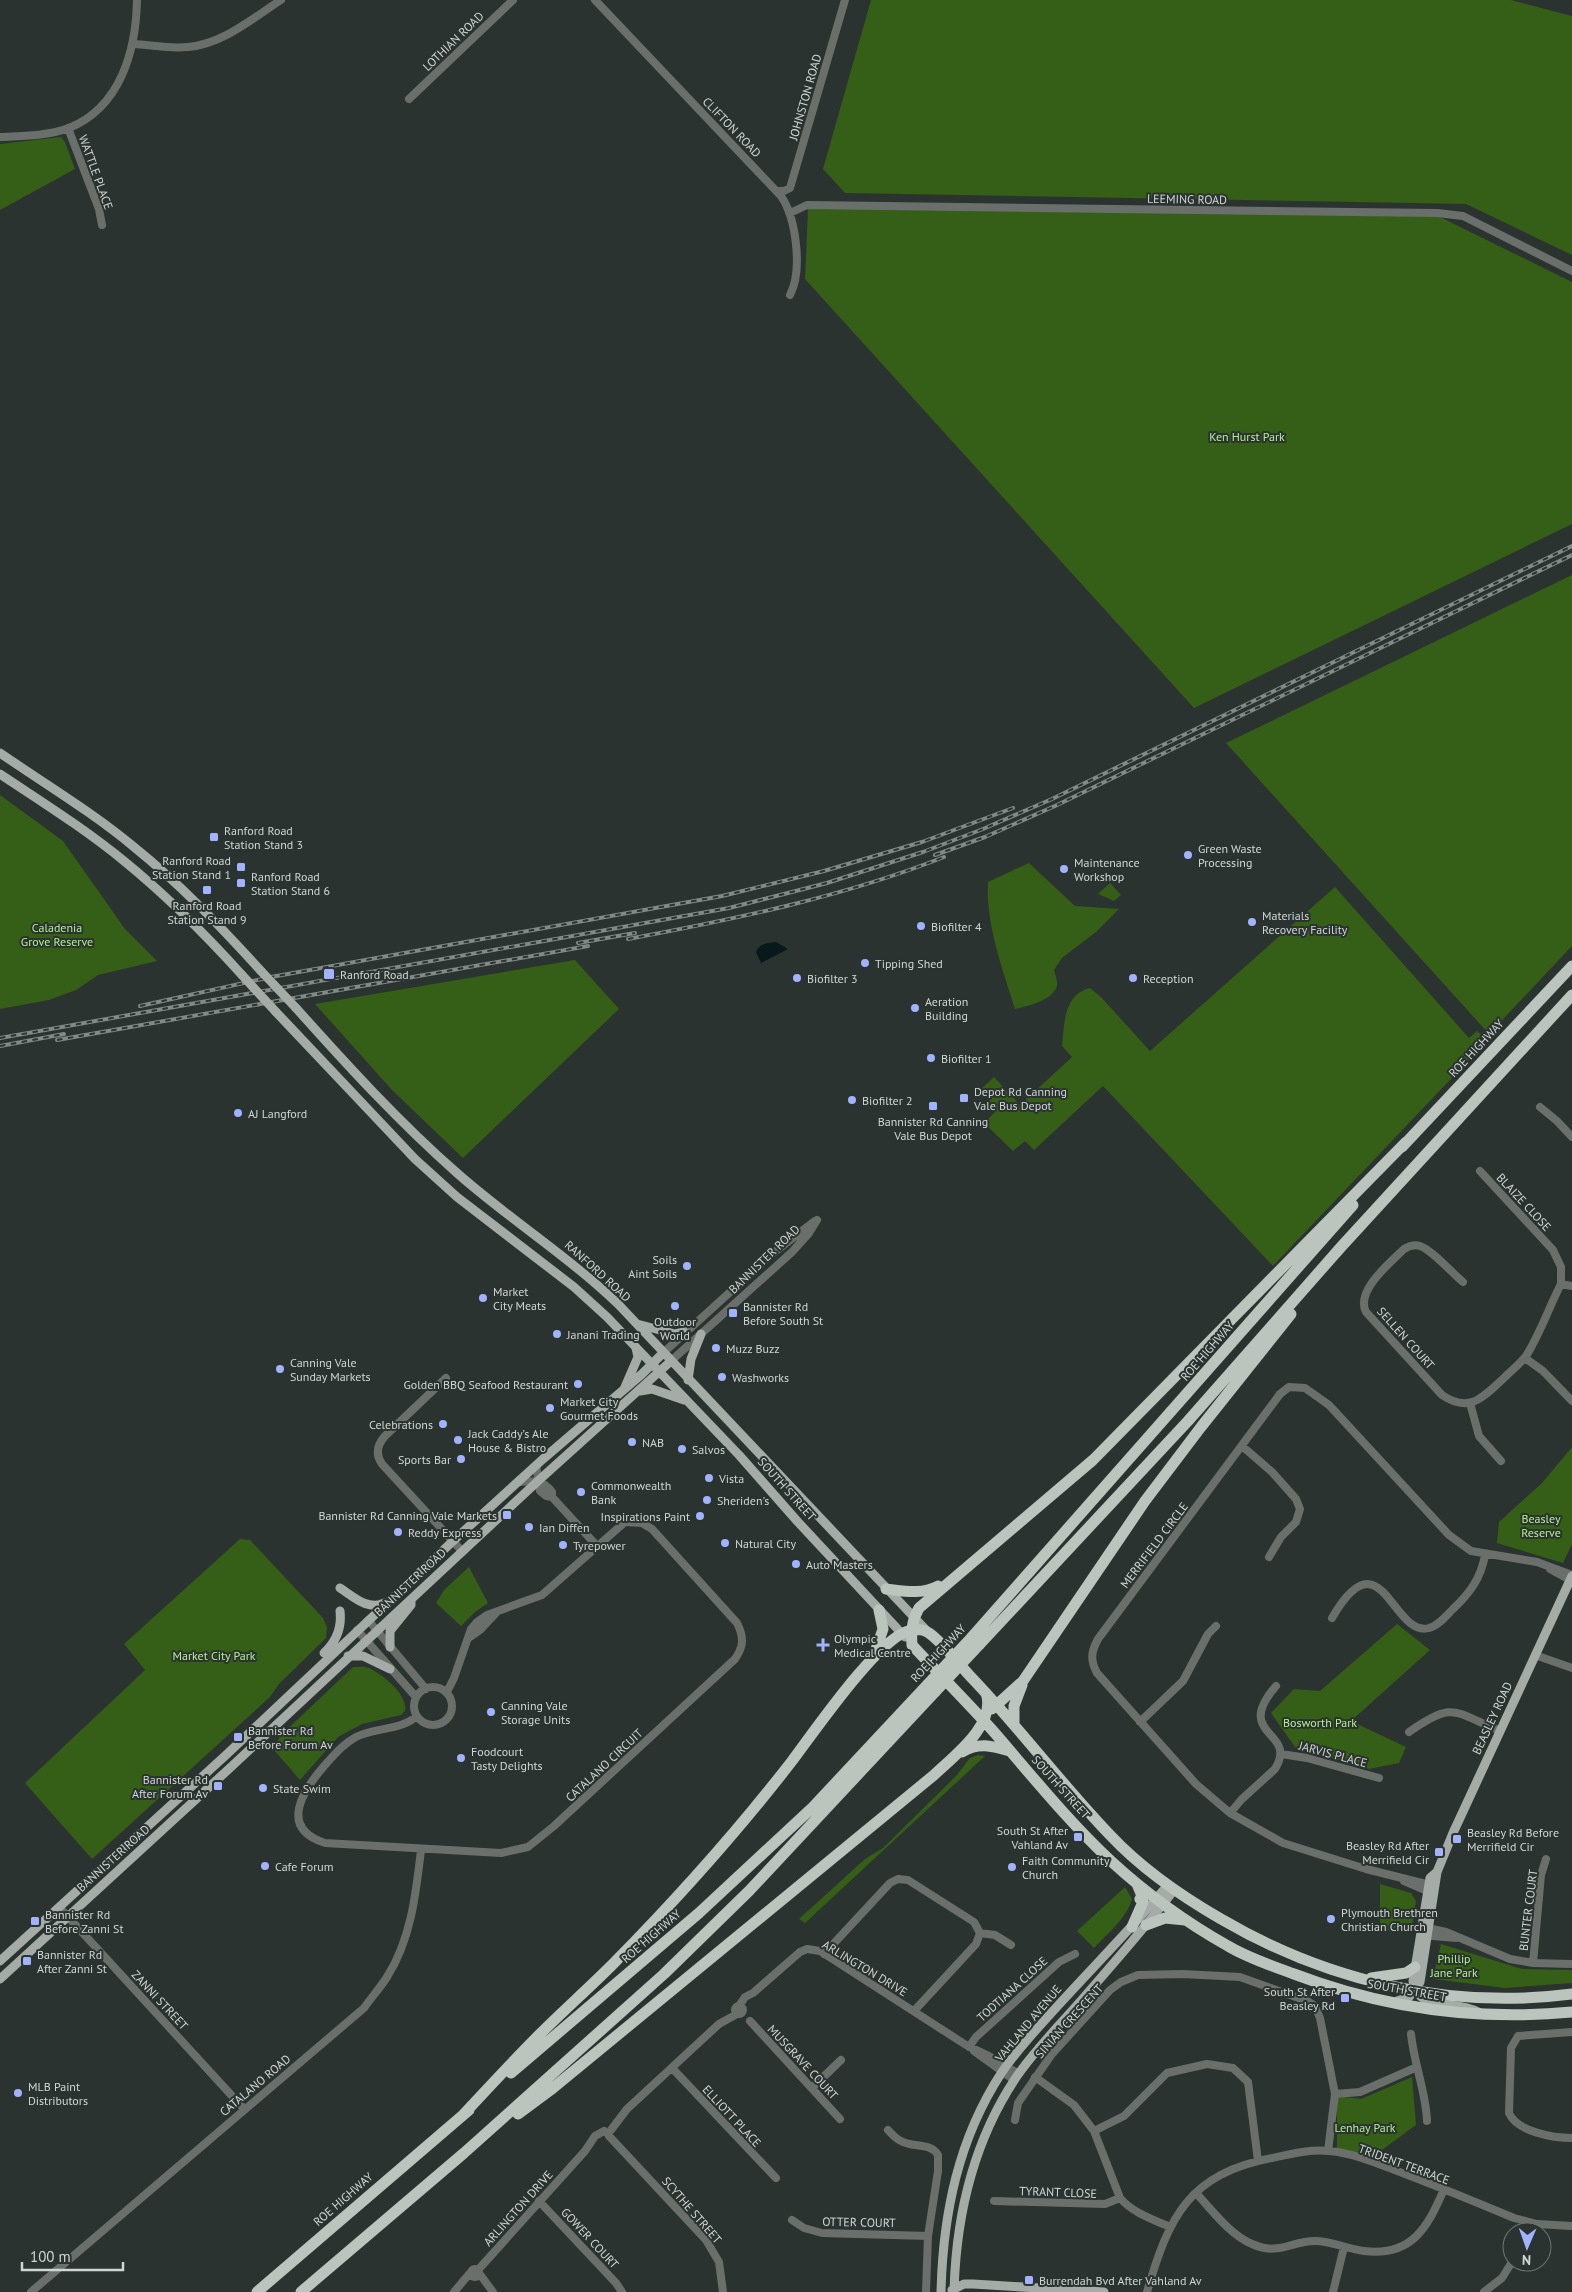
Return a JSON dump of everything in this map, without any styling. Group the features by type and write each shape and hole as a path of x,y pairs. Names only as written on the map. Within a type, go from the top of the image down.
{"highway":[{"name":"ROE HIGHWAY","path":"975,1641 1406,1142 1572,966"},
{"name":"ROE HIGHWAY","path":"301,2292 464,2153 618,2017 721,1919 975,1641 1188,1421 1341,1247 1572,995"},
{"path":"463,2115 538,2036 614,1962 696,1874 774,1784 873,1658 906,1632 919,1608 951,1578 1092,1460 1406,1142"},
{"path":"1014,1725 1014,1706 1024,1681 1145,1502 1341,1247"},
{"path":"886,1589 925,1592 951,1578"},
{"path":"873,1658 884,1630 879,1610"},
{"path":"906,1632 928,1632"},
{"name":"SOUTH STREET","path":"906,1632 912,1645 969,1705 1014,1725 1110,1835 1171,1887 1242,1932 1318,1966 1357,1978 1414,1991 1463,1997 1508,1998 1572,1994"},
{"name":"SOUTH STREET","path":"928,1632 985,1692 990,1713 1010,1751 1092,1841 1137,1883 1160,1901 1229,1947 1270,1966 1317,1983 1391,2003 1441,2011 1483,2014 1527,2015 1572,2012"},
{"path":"464,2153 553,2088 797,1889 954,1756 990,1713 1024,1681"},
{"name":"ROE HIGHWAY","path":"258,2292 699,1913 813,1807 931,1688"},
{"path":"954,1756 972,1746 986,1745 1010,1751"},
{"path":"1132,1927 1143,1902 1140,1899 1142,1896 1137,1883"},
{"path":"1146,1925 1165,1918 1187,1920"},
{"path":"1357,1978 1392,1976 1415,1967"}],"main road":[{"name":"RANFORD ROAD","path":"0,753 75,803 132,846 182,889 417,1137 479,1192 579,1268 637,1324 663,1353"},
{"path":"0,774 72,822 123,861 170,901 415,1159 458,1198 574,1287 633,1343 652,1364"},
{"path":"637,1324 675,1334 684,1332"},
{"path":"688,1380 692,1359 701,1334"},
{"path":"623,1390 638,1357 633,1343"},
{"name":"SOUTH STREET","path":"663,1353 928,1632"},
{"name":"BANNISTER ROAD","path":"0,1961 226,1755 453,1541 663,1353"},
{"name":"BANNISTER ROAD","path":"0,1979 232,1767 376,1630 671,1361"},
{"name":"SOUTH STREET","path":"652,1364 739,1455 879,1610 906,1632"},
{"path":"640,1391 659,1391 687,1401"},
{"name":"BEASLEY ROAD","path":"1414,1991 1415,1967 1424,1931 1431,1889 1430,1878 1437,1872 1453,1832 1571,1577"},
{"path":"340,1588 365,1604 373,1606 390,1600"},
{"path":"390,1648 390,1631 411,1605 411,1598"},
{"path":"320,1665 323,1654 332,1646 340,1630 340,1611"},
{"path":"348,1656 363,1656 390,1669"},
{"name":"VAHLAND AVENUE","path":"955,2291 959,2225 974,2161 983,2138 1016,2077 1040,2046 1146,1925 1171,1887"},
{"name":"VAHLAND AVENUE","path":"941,2292 945,2219 959,2164 975,2124 1004,2069 1044,2021 1132,1927 1160,1901"},
{"name":"BEASLEY ROAD","path":"1414,1991 1420,1982 1424,1931"},
{"path":"1391,2003 1409,1997 1414,1991 1424,2000 1462,2005 1483,2014"},
{"path":"941,2274 955,2291 964,2284 1104,2292"}],"street":[{"path":"0,137 35,136 68,128 95,111 117,87 134,44 138,0"},
{"path":"134,44 189,47 214,40 235,30 281,0"},
{"name":"LOTHIAN ROAD","path":"409,99 513,0"},
{"name":"CLIFTON ROAD","path":"595,0 778,191 790,213 795,246 795,270 790,295"},
{"name":"JOHNSTON ROAD","path":"778,191 784,192 790,188 845,0"},
{"name":"WATTLE PLACE","path":"68,128 99,209 102,225"},
{"name":"LEEMING ROAD","path":"790,213 807,205 1438,213 1463,216 1572,271"},
{"path":"1540,1108 1557,1121 1572,1137"},
{"name":"BLAIZE CLOSE","path":"1480,1171 1553,1250 1561,1267 1561,1284"},
{"name":"BANNISTER ROAD","path":"663,1353 772,1254 817,1220 809,1233 792,1252 671,1361"},
{"name":"SELLEN COURT","path":"1463,1282 1426,1250 1419,1246 1411,1245 1404,1248 1368,1288 1363,1299 1363,1306 1442,1395 1450,1401 1461,1404 1470,1403"},
{"path":"1501,1461 1479,1436 1470,1403 1484,1396 1525,1358 1561,1284 1572,1286"},
{"path":"1525,1358 1543,1371 1572,1401"},
{"path":"446,1378 384,1436 379,1443 378,1453 382,1464 462,1551"},
{"name":"MERRIFIELD CIRCLE","path":"1431,1889 1283,1843 1230,1814 1196,1784 1097,1673 1092,1664 1092,1651 1098,1639 1284,1390 1296,1386 1305,1388 1329,1405 1449,1535 1472,1552 1537,1562 1571,1577"},
{"path":"1242,1446 1272,1472 1296,1499 1300,1509 1296,1522 1281,1537 1269,1557"},
{"path":"536,1465 538,1481"},
{"path":"518,1482 538,1481 547,1484 552,1492 552,1497 597,1546"},
{"name":"CATALANO CIRCUIT","path":"626,1522 642,1523 652,1529 737,1623 742,1633 742,1650 728,1666 554,1826 528,1847 501,1853 421,1850 325,1843 313,1839 306,1833 298,1818 300,1803 306,1788 342,1746 356,1737 411,1722 417,1716 427,1725 440,1725 446,1722 453,1704 447,1692 470,1637 471,1629 477,1622 486,1615 542,1596 597,1546 626,1522"},
{"path":"1332,1618 1352,1589 1363,1584 1375,1586 1407,1619 1420,1628 1428,1628 1437,1624 1468,1596 1475,1586 1485,1555"},
{"path":"368,1620 426,1689"},
{"path":"1140,1722 1183,1681 1208,1634 1216,1626"},
{"path":"358,1630 416,1697"},
{"path":"1536,1652 1572,1668"},
{"path":"1230,1814 1242,1799 1275,1769 1281,1754 1277,1742 1263,1726 1260,1719 1260,1709 1263,1702 1276,1686"},
{"path":"417,1716 414,1707 416,1697 426,1689 437,1688 447,1692"},
{"path":"1409,1732 1432,1716 1444,1711 1456,1712 1500,1731"},
{"name":"JARVIS PLACE","path":"1281,1754 1307,1758 1379,1778"},
{"name":"CATALANO ROAD","path":"32,2292 364,2008 388,1976 400,1951 414,1906 421,1850"},
{"name":"BUNTER COURT","path":"1533,1963 1541,1875 1546,1859"},
{"path":"824,1954 890,1883 898,1879 908,1880 974,1922 980,1933 976,1944 914,2012"},
{"name":"ZANNI STREET","path":"59,1907 244,2109"},
{"path":"1424,1931 1446,1932 1510,1959 1533,1963 1572,1964"},
{"path":"980,1933 995,1935 1011,1945"},
{"name":"ARLINGTON DRIVE","path":"454,2292 475,2273 585,2151 608,2132 617,2115 627,2109 719,2024 740,2010 747,1995 753,1993 800,1952 808,1949 824,1954 1016,2077"},
{"name":"TODTIANA CLOSE","path":"969,2047 976,2037 1058,1962 1074,1954"},
{"name":"SINIAN CRESCENT","path":"1015,2120 1018,2103 1052,2054 1100,2000 1121,1982 1138,1975 1147,1974 1229,1976 1256,1982 1307,2001 1315,2006 1320,2018 1335,2094 1328,2151"},
{"name":"MUSGRAVE COURT","path":"740,2010 750,2017 750,2021 840,2119"},
{"path":"1572,2032 1518,2036 1514,2040 1511,2048 1509,2113 1512,2120 1518,2124 1542,2134 1559,2138 1572,2138"},
{"path":"1411,2034 1426,2102 1427,2121"},
{"path":"812,2088 841,2060"},
{"path":"1094,2131 1124,2116 1167,2073 1207,2064 1233,2068 1248,2082 1258,2161"},
{"path":"1335,2094 1360,2092 1417,2067"},
{"name":"ELLIOTT PLACE","path":"672,2068 776,2178"},
{"path":"1035,2077 1074,2106 1094,2131 1120,2198 1132,2210 1170,2227"},
{"path":"888,2130 901,2141 932,2149 938,2156 938,2170 928,2236 926,2292"},
{"name":"SCYTHE STREET","path":"608,2132 713,2249 719,2262 723,2292"},
{"name":"TRIDENT TERRACE","path":"1147,2292 1160,2249 1170,2227 1181,2209 1196,2193 1219,2174 1258,2161 1295,2154 1328,2151 1366,2159 1527,2222"},
{"path":"1196,2193 1242,2239 1265,2250 1278,2250 1315,2241 1377,2252 1411,2241 1423,2231 1432,2218 1444,2189"},
{"name":"TYRANT CLOSE","path":"994,2201 1105,2204 1120,2198"},
{"name":"GOWER COURT","path":"539,2201 616,2283 622,2292"},
{"name":"OTTER COURT","path":"792,2220 804,2228 822,2233 928,2236"},
{"name":"TRIDENT TERRACE","path":"1552,2225 1572,2226"},
{"path":"1333,2292 1344,2247"},
{"path":"1484,2292 1502,2278 1506,2272"},
{"path":"475,2273 493,2292"}],"green space":[{"path":"871,0 1511,0 1572,16 1572,255 1466,204 845,193 823,169"},
{"path":"61,137 65,142 75,169 0,210 0,144"},
{"name":"Ken Hurst Park","path":"808,208 1438,216 1572,282 1572,524 1194,708 805,279"},
{"path":"1572,575 1572,946 1489,1034 1226,743"},
{"name":"Caladenia Grove Reserve","path":"0,795 63,841 125,929 157,961 98,975 76,990 49,1000 0,1009"},
{"path":"1029,863 1075,906 1119,909 1096,932 1062,958 1054,970 1057,986 1050,995 1039,1002 1015,1009 992,929 989,913 988,882"},
{"path":"1110,883 1121,895 1114,901 1098,894"},
{"path":"1335,887 1469,1038 1477,1031 1487,1041 1273,1266 1103,1086 1034,1150 1025,1141 1013,1151 984,1123 997,1110 980,1090 994,1077 1020,1105 1072,1057 1062,1046 1065,1020 1070,1003 1081,991 1090,988 1101,997 1150,1051"},
{"path":"575,960 619,1009 463,1158 392,1090 315,1004"},
{"name":"Beasley Reserve","path":"1572,1447 1572,1544 1563,1563 1497,1543 1499,1522 1542,1483"},
{"name":"Market City Park","path":"240,1539 250,1540 323,1618 327,1627 326,1638 279,1684 270,1697 92,1859 25,1783 145,1670 124,1644"},
{"path":"469,1567 488,1603 475,1612 461,1626 436,1603 444,1590"},
{"name":"Bosworth Park","path":"1397,1624 1430,1650 1351,1721 1406,1747 1399,1763 1369,1769 1295,1747 1271,1713 1294,1689 1320,1691"},
{"path":"353,1667 369,1668 393,1685 402,1698 405,1711 401,1715 362,1724 338,1737 300,1780 274,1750 280,1736"},
{"path":"978,1755 985,1756 805,1923 799,1919 865,1859 883,1848 956,1776 970,1758"},
{"path":"1380,1884 1411,1893 1416,1901 1411,1932 1380,1930"},
{"path":"1125,1887 1132,1899 1126,1913 1094,1948 1077,1931"},
{"name":"Phillip Jane Park","path":"1441,1944 1522,1969 1572,1970 1572,1983 1505,1988 1433,1979"},
{"name":"Lenhay Park","path":"1412,2077 1416,2125 1371,2158 1337,2152 1337,2096 1361,2099"}],"shaded area":[{"path":"776,942 788,949 761,963 756,952 758,949 764,944"}],"railway":[{"path":"0,1038 729,908 827,883 923,852 983,829 1052,799 1572,546"},
{"path":"935,855 985,837 1055,806 1572,555"},
{"path":"140,1006 271,977 722,896 824,871 922,842 1013,808"},
{"path":"628,939 788,906 867,884 944,857"},
{"path":"578,943 635,933"},
{"path":"57,1040 588,946"},
{"path":"0,1046 64,1034"}],"place":[{"name":"Ranford Road Station Stand 3","path":"214,837"},
{"name":"Green Waste Processing","path":"1188,855"},
{"name":"Ranford Road Station Stand 1","path":"241,867"},
{"name":"Maintenance Workshop","path":"1064,869"},
{"name":"Ranford Road Station Stand 6","path":"241,883"},
{"name":"Ranford Road Station Stand 9","path":"207,890"},
{"name":"Materials Recovery Facility","path":"1252,922"},
{"name":"Biofilter 4","path":"921,926"},
{"name":"Tipping Shed","path":"865,963"},
{"name":"Ranford Road","path":"329,974"},
{"name":"Biofilter 3","path":"797,978"},
{"name":"Reception","path":"1133,978"},
{"name":"Aeration Building","path":"915,1008"},
{"name":"Biofilter 1","path":"931,1058"},
{"name":"Depot Rd Canning Vale Bus Depot","path":"964,1098"},
{"name":"Biofilter 2","path":"852,1100"},
{"name":"Bannister Rd Canning Vale Bus Depot","path":"933,1106"},
{"name":"AJ Langford","path":"238,1113"},
{"name":"Soils Aint Soils","path":"687,1266"},
{"name":"Market City Meats","path":"483,1298"},
{"name":"Outdoor World","path":"675,1306"},
{"name":"Bannister Rd Before South St","path":"733,1313"},
{"name":"Janani Trading","path":"557,1334"},
{"name":"Muzz Buzz","path":"716,1348"},
{"name":"Canning Vale Sunday Markets","path":"280,1369"},
{"name":"Washworks","path":"722,1377"},
{"name":"Golden BBQ Seafood Restaurant","path":"578,1384"},
{"name":"Market City Gourmet Foods","path":"550,1408"},
{"name":"Celebrations","path":"443,1424"},
{"name":"Jack Caddy’s Ale House & Bistro","path":"458,1440"},
{"name":"NAB","path":"632,1442"},
{"name":"Salvos","path":"682,1449"},
{"name":"Sports Bar","path":"461,1459"},
{"name":"Vista","path":"709,1478"},
{"name":"Commonwealth Bank","path":"581,1492"},
{"name":"Sheriden's","path":"707,1500"},
{"name":"Bannister Rd Canning Vale Markets","path":"507,1515"},
{"name":"Inspirations Paint","path":"700,1516"},
{"name":"Ian Diffen","path":"529,1527"},
{"name":"Reddy Express","path":"398,1532"},
{"name":"Natural City","path":"725,1543"},
{"name":"Tyrepower","path":"563,1545"},
{"name":"Auto Masters","path":"796,1564"},
{"name":"Olympic Medical Centre","path":"823,1645"},
{"name":"Canning Vale Storage Units","path":"491,1712"},
{"name":"Bannister Rd Before Forum Av","path":"238,1737"},
{"name":"Foodcourt Tasty Delights","path":"461,1758"},
{"name":"Bannister Rd After Forum Av","path":"218,1786"},
{"name":"State Swim","path":"263,1788"},
{"name":"South St After Vahland Av","path":"1078,1837"},
{"name":"Beasley Rd Before Merrifield Cir","path":"1457,1839"},
{"name":"Beasley Rd After Merrifield Cir","path":"1439,1852"},
{"name":"Cafe Forum","path":"265,1866"},
{"name":"Faith Community Church","path":"1012,1867"},
{"name":"Plymouth Brethren Christian Church","path":"1331,1919"},
{"name":"Bannister Rd Before Zanni St","path":"35,1921"},
{"name":"Bannister Rd After Zanni St","path":"27,1961"},
{"name":"South St After Beasley Rd","path":"1345,1998"},
{"name":"MLB Paint Distributors","path":"18,2093"},
{"name":"Burrendah Bvd After Vahland Av","path":"1029,2280"}]}
